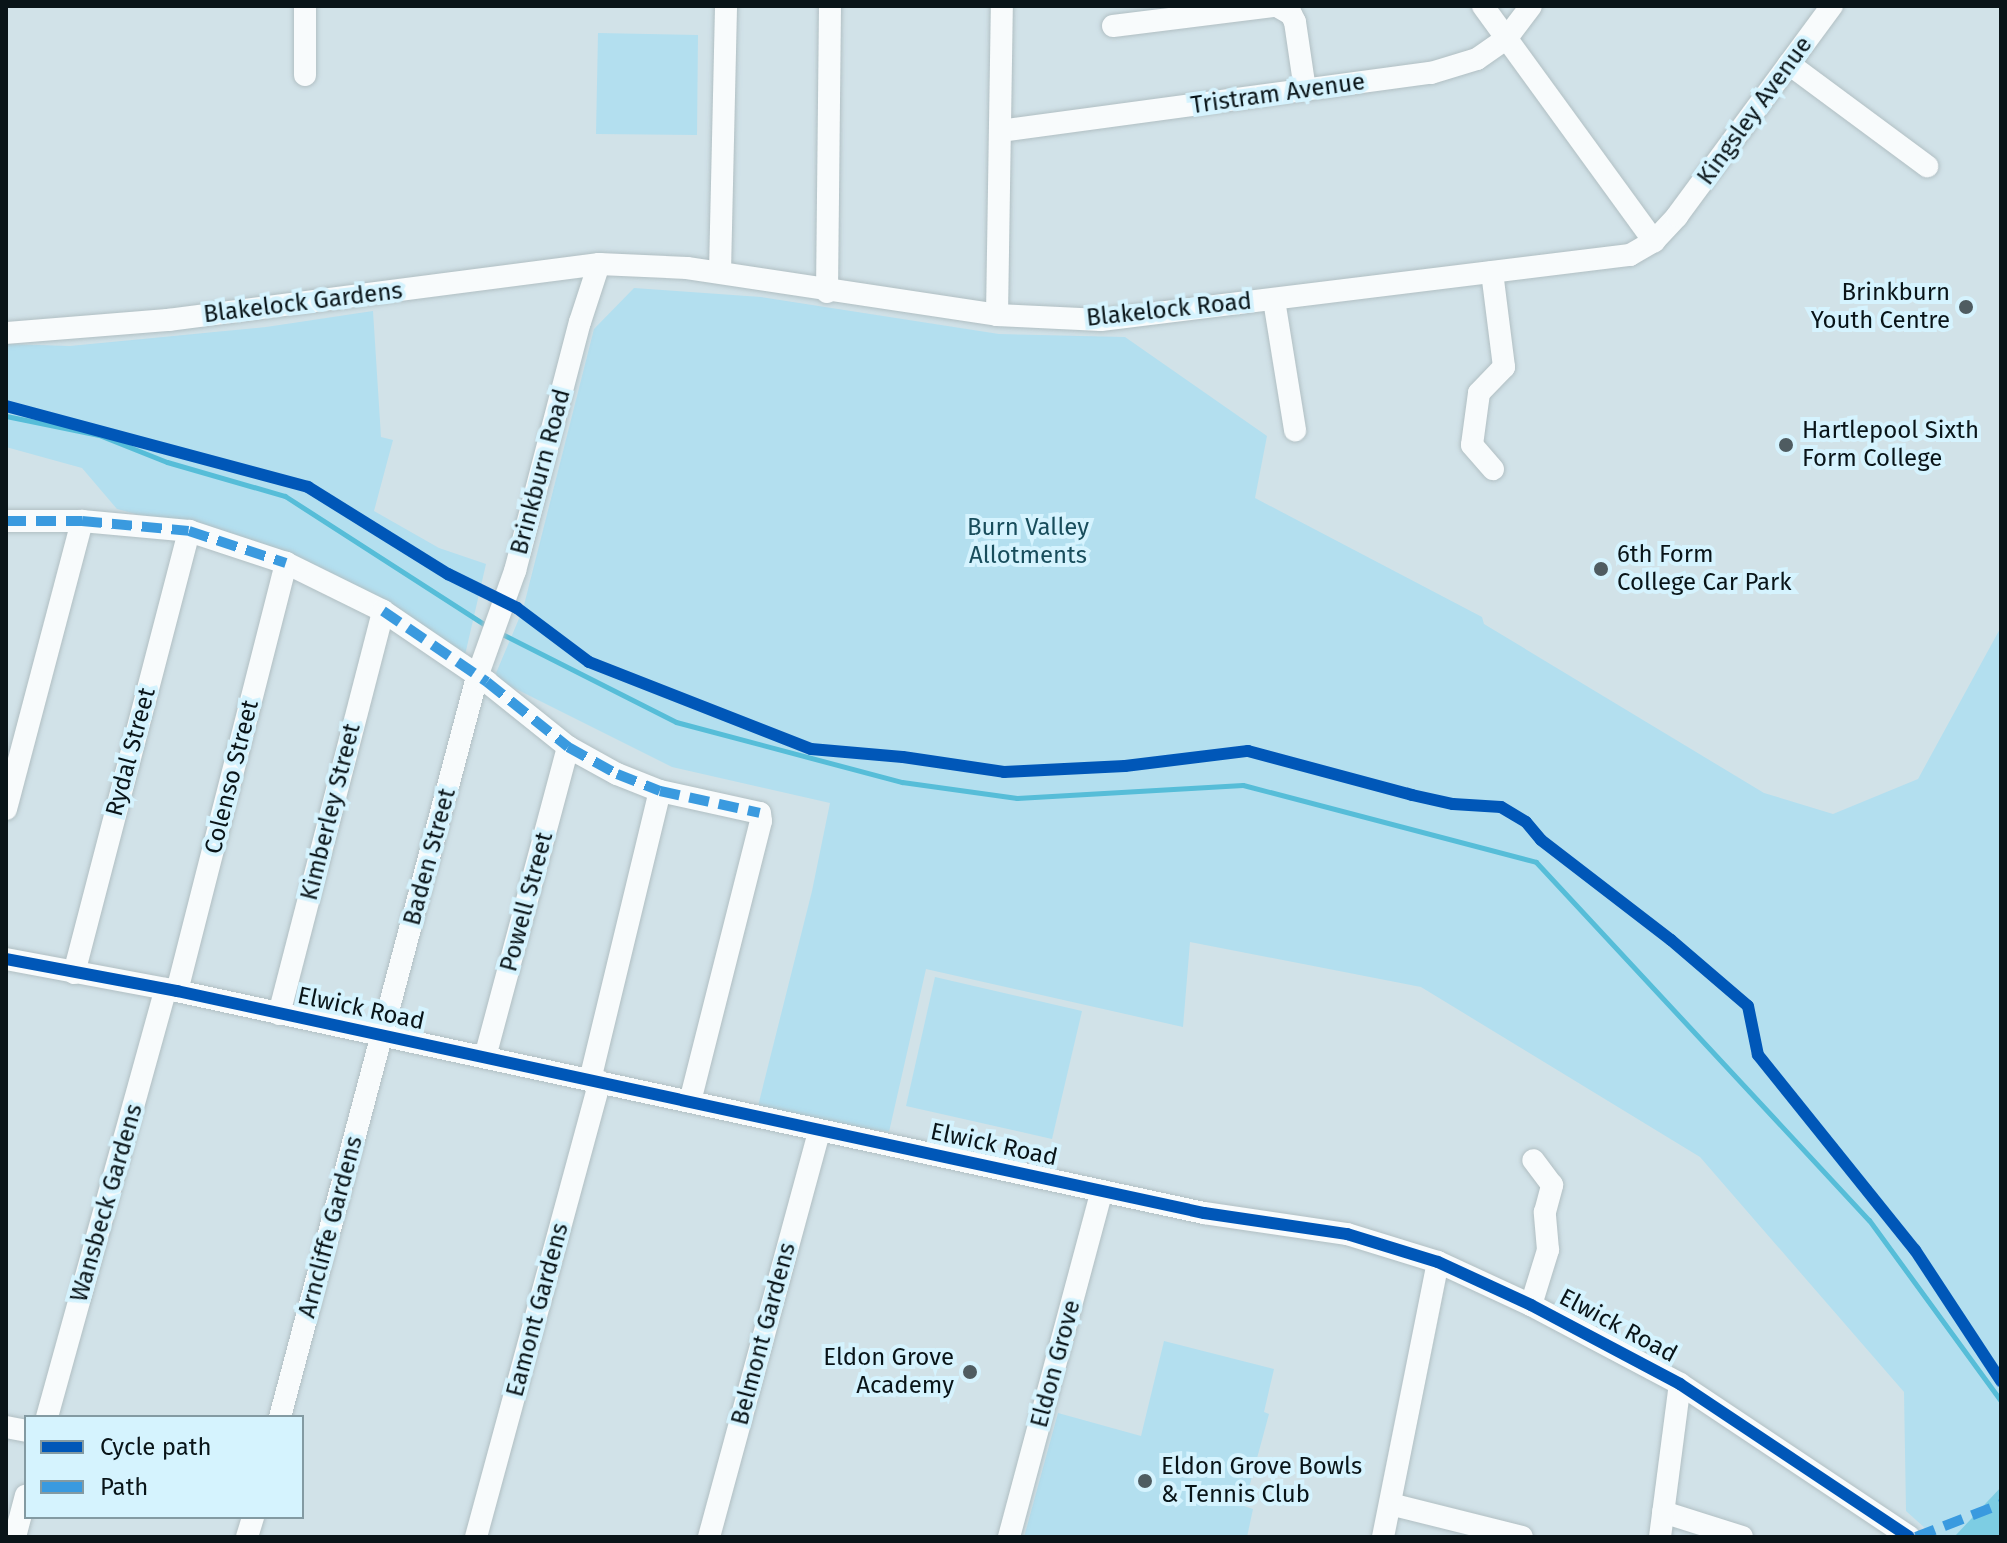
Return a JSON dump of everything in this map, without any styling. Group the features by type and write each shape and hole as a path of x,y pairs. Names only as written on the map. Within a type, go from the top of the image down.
{"street":[{"path":"305,6 305,75"},
{"path":"720,272 726,6"},
{"path":"827,292 830,6"},
{"path":"997,315 1002,6"},
{"path":"1113,26 1275,6 1291,14 1295,22 1305,90"},
{"path":"1483,6 1654,241"},
{"name":"Tristram Avenue","path":"1000,131 1431,73 1477,59 1506,39 1531,6"},
{"name":"Kingsley Avenue","path":"1677,216 1832,6"},
{"path":"1789,64 1927,166"},
{"name":"Blakelock Road","path":"599,264 654,265 720,272 827,292 997,315 1101,320 1630,255 1654,241 1677,216"},
{"name":"Blakelock Gardens","path":"6,333 183,318 599,264"},
{"name":"Brinkburn Road","path":"477,677 502,610 580,322 599,264"},
{"path":"1492,272 1504,367 1479,393 1472,445 1493,469"},
{"path":"1274,300 1295,430"},
{"path":"6,521 82,521 189,531 286,563 383,611 477,677 568,747 617,774 660,791 760,813 761,821 690,1101"},
{"path":"6,809 82,521"},
{"name":"Rydal Street","path":"74,973 189,531"},
{"name":"Colenso Street","path":"172,990 286,563"},
{"name":"Kimberley Street","path":"279,1014 383,611"},
{"name":"Baden Street","path":"383,1036 477,677"},
{"name":"Powell Street","path":"485,1057 568,747"},
{"name":"Eamont Gardens","path":"476,1537 595,1081 660,791"},
{"name":"Elwick Road","path":"6,959 172,990 1204,1213 1347,1234 1438,1262 1531,1305 1680,1384 1909,1537"},
{"name":"Wansbeck Gardens","path":"48,1415 172,990"},
{"name":"Arncliffe Gardens","path":"281,1415 383,1036"},
{"name":"Belmont Gardens","path":"709,1537 819,1131"},
{"path":"1531,1305 1548,1250 1545,1212 1562,1185 1533,1160"},
{"name":"Eldon Grove","path":"1009,1537 1102,1191"},
{"path":"1383,1537 1438,1262"},
{"path":"1660,1537 1680,1384"},
{"path":"15,1537 24,1503"},
{"path":"1390,1504 1522,1537"},
{"path":"1663,1512 1742,1537"}],"green space":[{"path":"598,33 698,35 697,135 596,134"},
{"name":"Burn Valley Allotments","path":"634,288 761,297 999,334 1125,337 1267,436 1255,498 1482,617 1484,624 1764,793 1833,814 1918,779 2001,627 2001,1487 1954,1537 1935,1537 1906,1511 1904,1392 1700,1157 1421,987 1190,942 1183,1027 926,969 889,1132 757,1110 812,891 830,803 672,767 494,678 523,609 594,329"},
{"path":"373,311 381,437 393,440 374,511 439,548 486,564 465,655 290,555 117,509 82,468 6,447 6,344 70,346 266,327"},
{"path":"935,977 1082,1011 1052,1139 906,1106"},
{"name":"Eldon Grove Bowls & Tennis Club","path":"1164,1341 1274,1369 1264,1412 1269,1414 1244,1506 1253,1509 1247,1537 1024,1537 1058,1413 1141,1436"}],"shaded area":[{"path":"2001,1487 2001,1537 1954,1537"}],"waterway":[{"path":"6,416 99,435 167,462 285,496 490,628"},
{"path":"498,632 676,722 902,782 1017,798 1243,785 1536,862 1869,1220 2001,1401"}],"marked path":[{"path":"6,521 82,521 189,531 286,563"},
{"path":"383,611 487,682 568,747 617,774 660,791 760,813"},
{"path":"1916,1537 2001,1504"}],"cycle path":[{"path":"6,406 308,487 448,574 517,608 589,662 811,749 903,757 1004,772 1125,766 1248,751 1412,795 1453,804 1501,807 1526,822 1541,840 1671,940 1748,1006 1758,1055 1915,1250 2001,1381"},
{"path":"6,959 177,991 1204,1213 1347,1234 1438,1262 1531,1305 1680,1384 1909,1537"}],"place":[{"name":"Brinkburn Youth Centre","path":"1966,307"},
{"name":"Hartlepool Sixth Form College","path":"1786,445"},
{"name":"6th Form College Car Park","path":"1601,569"},
{"name":"Eldon Grove Academy","path":"970,1372"},
{"name":"Eldon Grove Bowls & Tennis Club","path":"1145,1481"}]}
